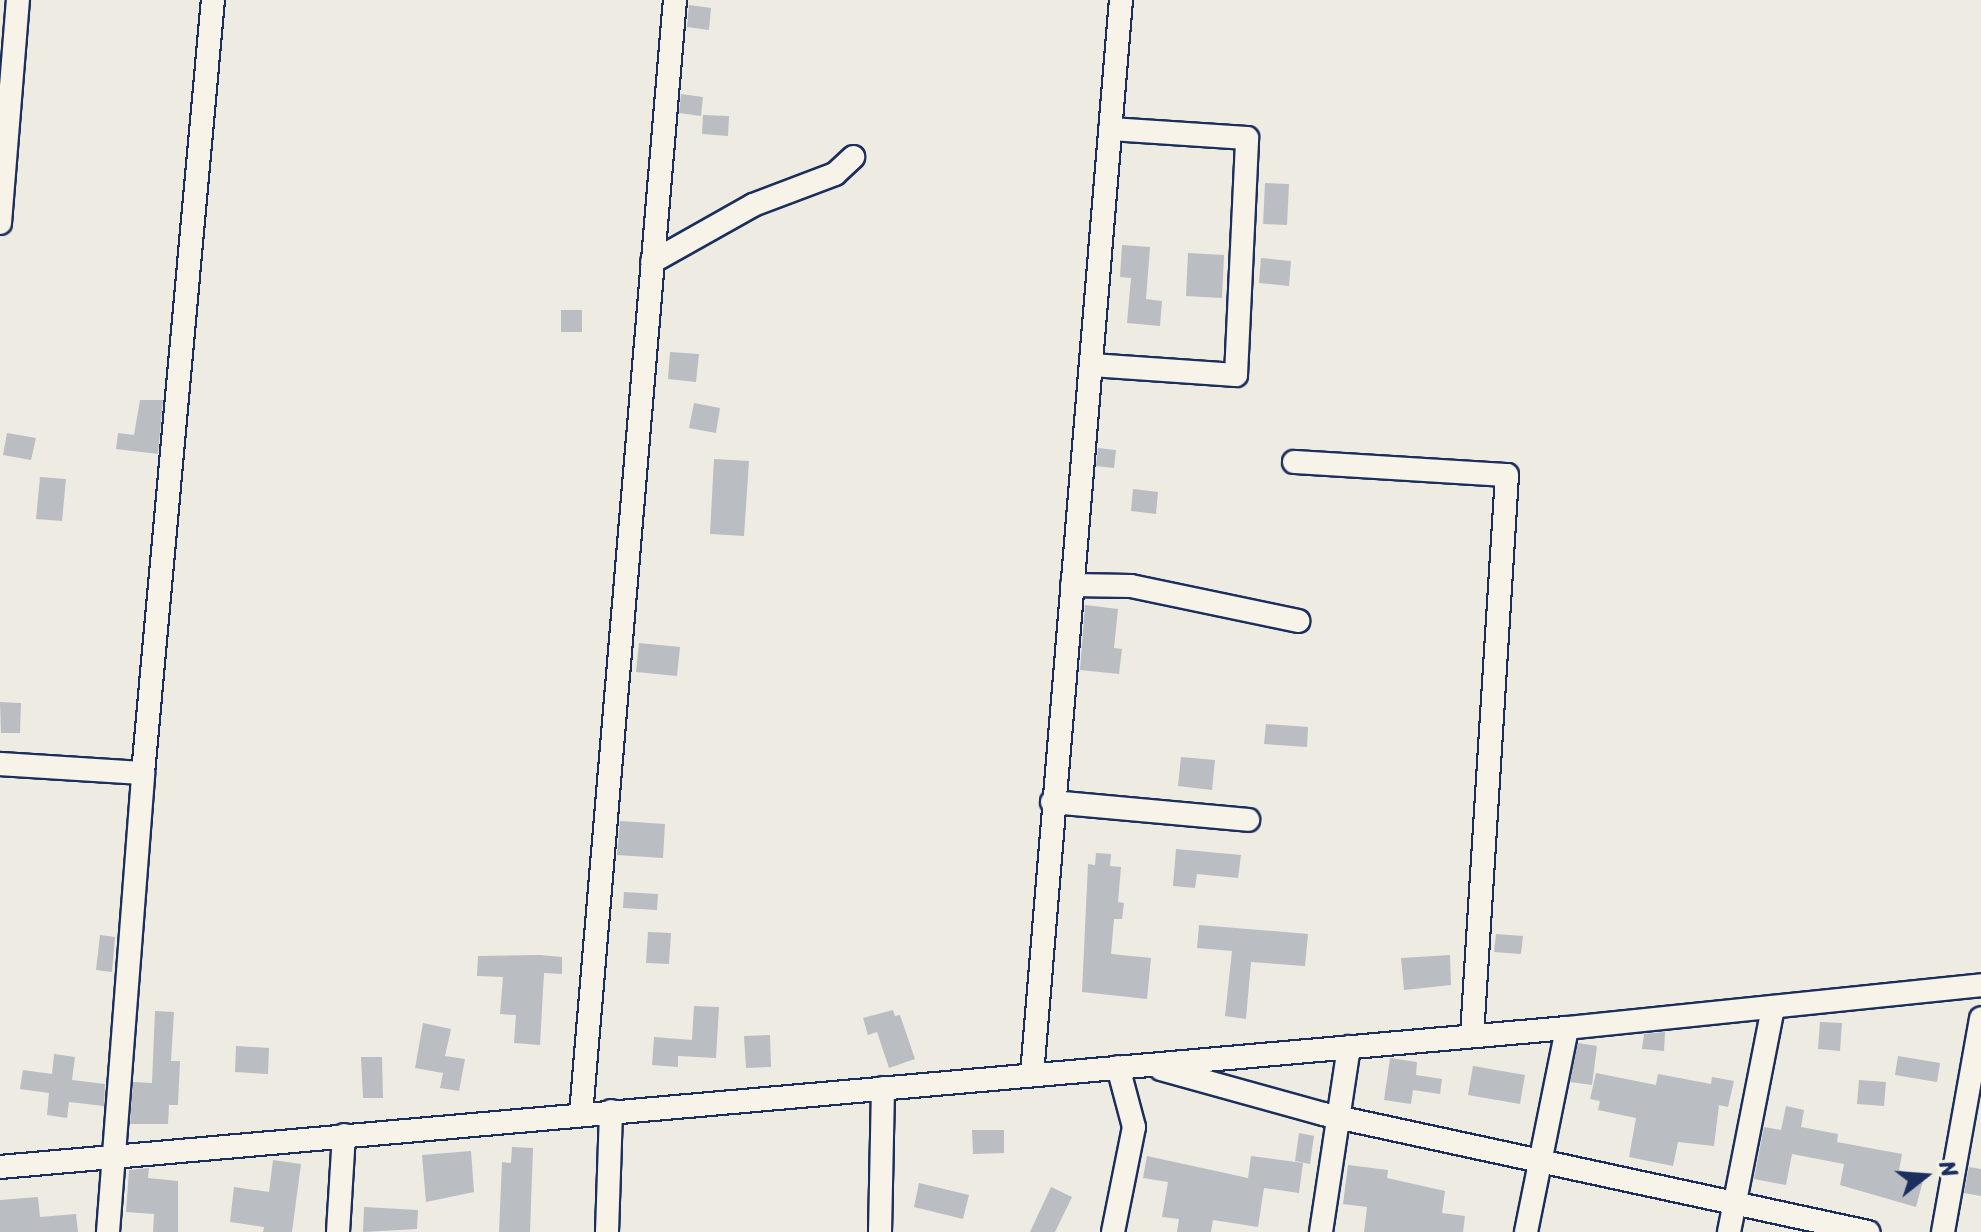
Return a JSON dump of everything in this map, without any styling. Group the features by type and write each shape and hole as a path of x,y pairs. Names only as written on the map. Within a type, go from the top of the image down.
{"street":[{"path":"0,223 18,0"},
{"path":"108,1232 143,773 213,0"},
{"path":"581,1114 675,0"},
{"path":"1032,1075 1052,802 1121,0"},
{"path":"1092,365 1236,375 1247,138 1110,129"},
{"path":"652,262 753,205 835,174 853,157"},
{"path":"1294,462 1507,475 1472,1036"},
{"path":"1072,585 1131,586 1298,621"},
{"path":"0,764 143,773"},
{"path":"1052,802 1248,820"},
{"path":"0,1167 1567,1028 1981,985"},
{"path":"1729,1232 1773,1007"},
{"path":"1943,1232 1981,1018"},
{"path":"1526,1232 1567,1028"},
{"path":"1321,1232 1349,1047"},
{"path":"1144,1065 1340,1118 1868,1232"},
{"path":"1113,1232 1134,1127 1118,1067"},
{"path":"880,1232 883,1088"},
{"path":"607,1232 611,1111"},
{"path":"338,1232 344,1135"}],"building":[{"path":"689,5 711,8 709,30 687,27"},
{"path":"681,94 703,97 701,116 679,113"},
{"path":"703,115 729,116 728,136 702,134"},
{"path":"1265,183 1289,184 1287,225 1263,224"},
{"path":"1122,245 1150,247 1146,299 1162,301 1160,326 1127,323 1131,278 1120,277"},
{"path":"1188,253 1224,255 1222,298 1186,296"},
{"path":"1261,258 1291,261 1289,286 1259,283"},
{"path":"561,310 582,310 582,332 561,332"},
{"path":"670,352 699,354 696,382 668,379"},
{"path":"140,400 163,400 158,454 116,449 118,433 134,435"},
{"path":"694,403 720,408 716,433 689,428"},
{"path":"7,433 36,438 31,460 3,455"},
{"path":"1098,448 1116,450 1114,468 1096,466"},
{"path":"714,459 749,461 744,536 710,534"},
{"path":"40,477 66,479 62,521 36,519"},
{"path":"1133,489 1158,492 1156,514 1131,511"},
{"path":"1085,605 1118,609 1114,648 1122,649 1119,674 1080,670"},
{"path":"639,643 680,647 677,676 636,672"},
{"path":"0,702 21,703 20,733 1,733"},
{"path":"1266,724 1308,727 1307,747 1264,744"},
{"path":"1181,757 1215,760 1212,790 1178,786"},
{"path":"620,821 665,824 663,858 617,855"},
{"path":"1176,849 1241,855 1238,878 1197,874 1195,888 1173,886"},
{"path":"1096,853 1111,854 1110,866 1121,867 1118,902 1124,903 1122,919 1114,919 1111,954 1151,958 1147,999 1082,992 1088,864 1095,865"},
{"path":"624,892 658,894 657,910 623,908"},
{"path":"1199,925 1308,934 1305,966 1251,962 1246,1019 1225,1016 1232,951 1197,948"},
{"path":"648,932 671,933 669,964 646,963"},
{"path":"1496,934 1523,936 1521,954 1494,952"},
{"path":"100,935 115,937 112,972 96,970"},
{"path":"1450,955 1451,985 1404,990 1401,958"},
{"path":"478,956 562,957 562,974 544,973 540,1045 514,1043 516,1015 500,1014 503,977 477,976"},
{"path":"694,1006 719,1007 716,1058 678,1056 678,1067 652,1065 654,1037 692,1040"},
{"path":"893,1010 895,1016 900,1015 915,1059 889,1068 877,1032 868,1035 863,1018"},
{"path":"155,1011 174,1012 171,1061 180,1061 178,1105 169,1105 168,1124 130,1124 133,1082 152,1083"},
{"path":"1820,1022 1842,1023 1840,1051 1818,1049"},
{"path":"423,1023 451,1029 445,1056 465,1059 459,1091 440,1088 443,1073 415,1068"},
{"path":"1665,1032 1664,1051 1642,1049 1644,1034"},
{"path":"770,1035 771,1067 746,1068 744,1036"},
{"path":"1578,1043 1597,1046 1592,1085 1570,1082"},
{"path":"236,1046 269,1048 268,1074 235,1072"},
{"path":"54,1054 75,1057 72,1080 105,1084 104,1106 69,1102 67,1118 47,1115 49,1093 20,1089 23,1070 52,1074"},
{"path":"1898,1056 1940,1063 1937,1082 1895,1075"},
{"path":"361,1057 382,1057 383,1098 363,1098"},
{"path":"1390,1058 1417,1062 1416,1075 1442,1079 1440,1094 1413,1090 1411,1104 1384,1100"},
{"path":"1473,1066 1525,1075 1520,1104 1468,1095"},
{"path":"1596,1073 1656,1085 1658,1074 1711,1084 1712,1077 1734,1081 1728,1107 1719,1105 1714,1146 1678,1142 1673,1166 1629,1157 1636,1118 1598,1110 1600,1101 1590,1099"},
{"path":"1859,1080 1886,1082 1884,1106 1857,1104"},
{"path":"1786,1106 1804,1110 1801,1127 1838,1134 1837,1142 1902,1154 1899,1170 1924,1177 1916,1207 1840,1185 1844,1164 1792,1154 1786,1185 1754,1179 1764,1127 1781,1130"},
{"path":"972,1130 1004,1130 1004,1153 973,1154"},
{"path":"1299,1133 1314,1136 1310,1164 1295,1161"},
{"path":"512,1147 533,1148 530,1232 499,1232 502,1162 511,1163"},
{"path":"471,1151 474,1192 426,1202 422,1155"},
{"path":"1147,1156 1248,1178 1251,1156 1303,1163 1299,1193 1264,1188 1258,1227 1213,1220 1211,1232 1177,1232 1179,1219 1162,1217 1168,1182 1143,1178"},
{"path":"273,1160 301,1164 292,1232 263,1232 264,1227 230,1222 234,1187 269,1192"},
{"path":"1348,1165 1388,1170 1387,1178 1445,1191 1442,1213 1465,1216 1463,1232 1364,1232 1367,1207 1343,1204"},
{"path":"1969,1167 1981,1169 1981,1196 1964,1193"},
{"path":"149,1168 148,1178 178,1181 178,1232 153,1232 154,1214 126,1212 129,1170"},
{"path":"919,1183 969,1195 963,1219 914,1207"},
{"path":"1051,1187 1072,1197 1055,1232 1030,1232"},
{"path":"38,1197 40,1217 76,1214 78,1232 0,1232 0,1200"},
{"path":"364,1207 418,1210 417,1229 363,1232"}]}
